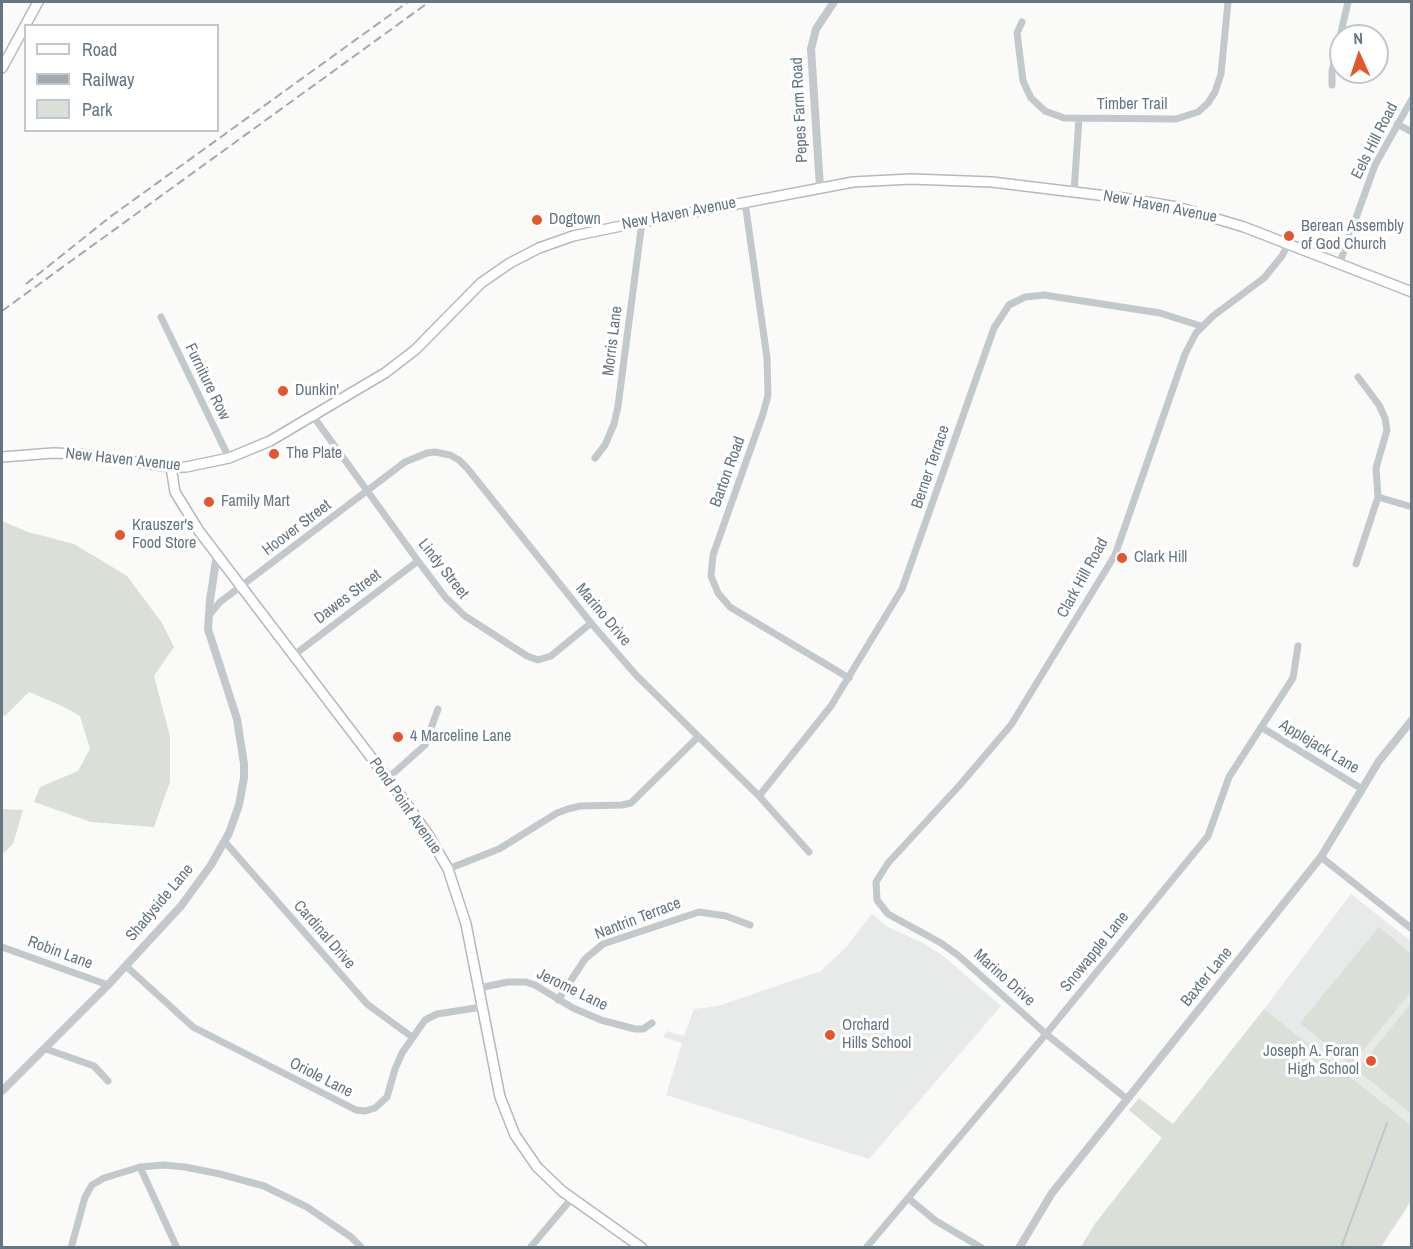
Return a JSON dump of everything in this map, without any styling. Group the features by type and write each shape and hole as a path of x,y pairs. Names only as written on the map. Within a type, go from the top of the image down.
{"main road":[{"path":"26,24 38,2"},
{"path":"2,68 24,28"},
{"name":"New Haven Avenue","path":"2,457 28,454 79,454 171,467 186,467 229,458 270,441 386,373 403,360 481,283 510,263 549,243 589,232 854,182 911,178 992,182 1150,202 1200,213 1412,292"},
{"name":"Pond Point Avenue","path":"171,467 173,484 179,500 429,836 448,869 466,924 500,1097 511,1126 537,1167 572,1198 642,1248"}],"street":[{"name":"Pepes Farm Road","path":"820,187 811,49 816,29 834,2"},
{"name":"Timber Trail","path":"1022,22 1017,33 1021,70 1031,98 1037,105 1053,115 1078,118 1176,119 1193,115 1212,98 1221,74 1227,2"},
{"path":"1332,85 1332,71 1348,2"},
{"name":"Eels Hill Road","path":"1339,265 1375,165 1412,99"},
{"path":"1074,192 1078,118"},
{"path":"1397,124 1412,132"},
{"name":"Barton Road","path":"745,202 767,358 768,395 713,555 711,576 718,593 730,607 849,678"},
{"name":"Morris Lane","path":"595,458 609,435 618,406 642,222"},
{"name":"Clark Hill Road","path":"878,876 1011,725 1115,555 1185,354 1201,326 1264,278 1282,256 1288,244"},
{"name":"Berner Terrace","path":"759,796 831,706 902,589 994,328 1009,305 1025,297 1044,296 1167,315 1201,326"},
{"name":"Furniture Row","path":"161,317 229,458"},
{"path":"1356,564 1378,497 1376,468 1387,427 1379,405 1358,377"},
{"name":"Lindy Street","path":"313,416 418,561 457,610 535,660 551,656 591,623"},
{"name":"Marino Drive","path":"369,491 405,462 419,455 435,452 454,457 467,468 591,623 636,675 759,796 809,852"},
{"name":"Hoover Street","path":"241,586 369,491"},
{"path":"1378,497 1412,507"},
{"name":"Shadyside Lane","path":"2,1091 108,985 181,906 225,842 239,805 242,790 243,751 237,719 209,635 208,621 217,554"},
{"name":"Dawes Street","path":"294,655 418,561"},
{"path":"208,621 215,607 241,586"},
{"name":"Snowapple Lane","path":"866,1248 1047,1034 1208,836 1229,777 1293,678 1298,646"},
{"path":"387,779 425,745 438,709"},
{"name":"Baxter Lane","path":"1019,1248 1052,1193 1321,857 1390,746 1412,720"},
{"name":"Applejack Lane","path":"1261,727 1362,789"},
{"path":"448,869 499,849 557,813 580,806 631,803 698,737"},
{"name":"Cardinal Drive","path":"225,842 367,1004 412,1037"},
{"path":"1321,857 1412,929"},
{"name":"Marino Drive","path":"878,876 877,900 888,914 941,943 1127,1100"},
{"name":"Nantrin Terrace","path":"558,1000 585,959 603,944 699,912 726,916 750,925"},
{"name":"Robin Lane","path":"2,947 108,985"},
{"name":"Oriole Lane","path":"126,966 193,1027 356,1110 370,1110 387,1097 395,1069 412,1037 422,1024 433,1016 482,1007"},
{"name":"Jerome Lane","path":"479,988 507,982 526,982 573,1008 618,1025 639,1029 652,1023"},
{"path":"46,1049 94,1066 108,1081"},
{"path":"71,1248 85,1197 92,1185 104,1178 141,1167 163,1165 231,1176 264,1186 307,1207 351,1237 362,1248"},
{"path":"141,1167 177,1248"},
{"path":"530,1248 572,1198"},
{"path":"908,1198 936,1221 982,1248"}],"shaded area":[{"name":"Joseph A. Foran High School","path":"1351,894 1411,941 1411,1125 1264,1009"},
{"name":"Orchard Hills School","path":"872,914 888,927 921,942 942,955 1001,1006 869,1159 666,1095 682,1043 663,1037 667,1031 684,1036 694,1009 718,1006 821,971 845,948"}],"green space":[{"path":"2,521 28,532 74,544 127,576 162,623 174,647 154,676 170,736 170,782 154,827 91,822 34,802 40,787 78,771 90,749 80,716 29,692 5,716 2,715"},
{"path":"2,809 23,810 13,844 2,854"},
{"path":"1379,927 1411,954 1411,992 1351,1065 1300,1023"},
{"path":"1411,1003 1412,1108 1409,1112 1357,1070"},
{"path":"1264,1009 1411,1125 1411,1201 1381,1247 1081,1247 1094,1225 1162,1138 1129,1110 1139,1098 1173,1124"}],"waterway":[{"path":"1341,1248 1387,1123"}],"railway":[{"path":"26,284 110,217 408,2"},
{"path":"2,311 429,2"}],"place":[{"name":"Dogtown","path":"537,220"},
{"name":"Berean Assembly of God Church","path":"1289,236"},
{"name":"Dunkin'","path":"283,391"},
{"name":"The Plate","path":"274,454"},
{"name":"Family Mart","path":"209,502"},
{"name":"Krauszer's Food Store","path":"120,535"},
{"name":"Clark Hill","path":"1122,558"},
{"name":"4 Marceline Lane","path":"398,737"},
{"name":"Orchard Hills School","path":"830,1035"},
{"name":"Joseph A. Foran High School","path":"1371,1061"}]}
